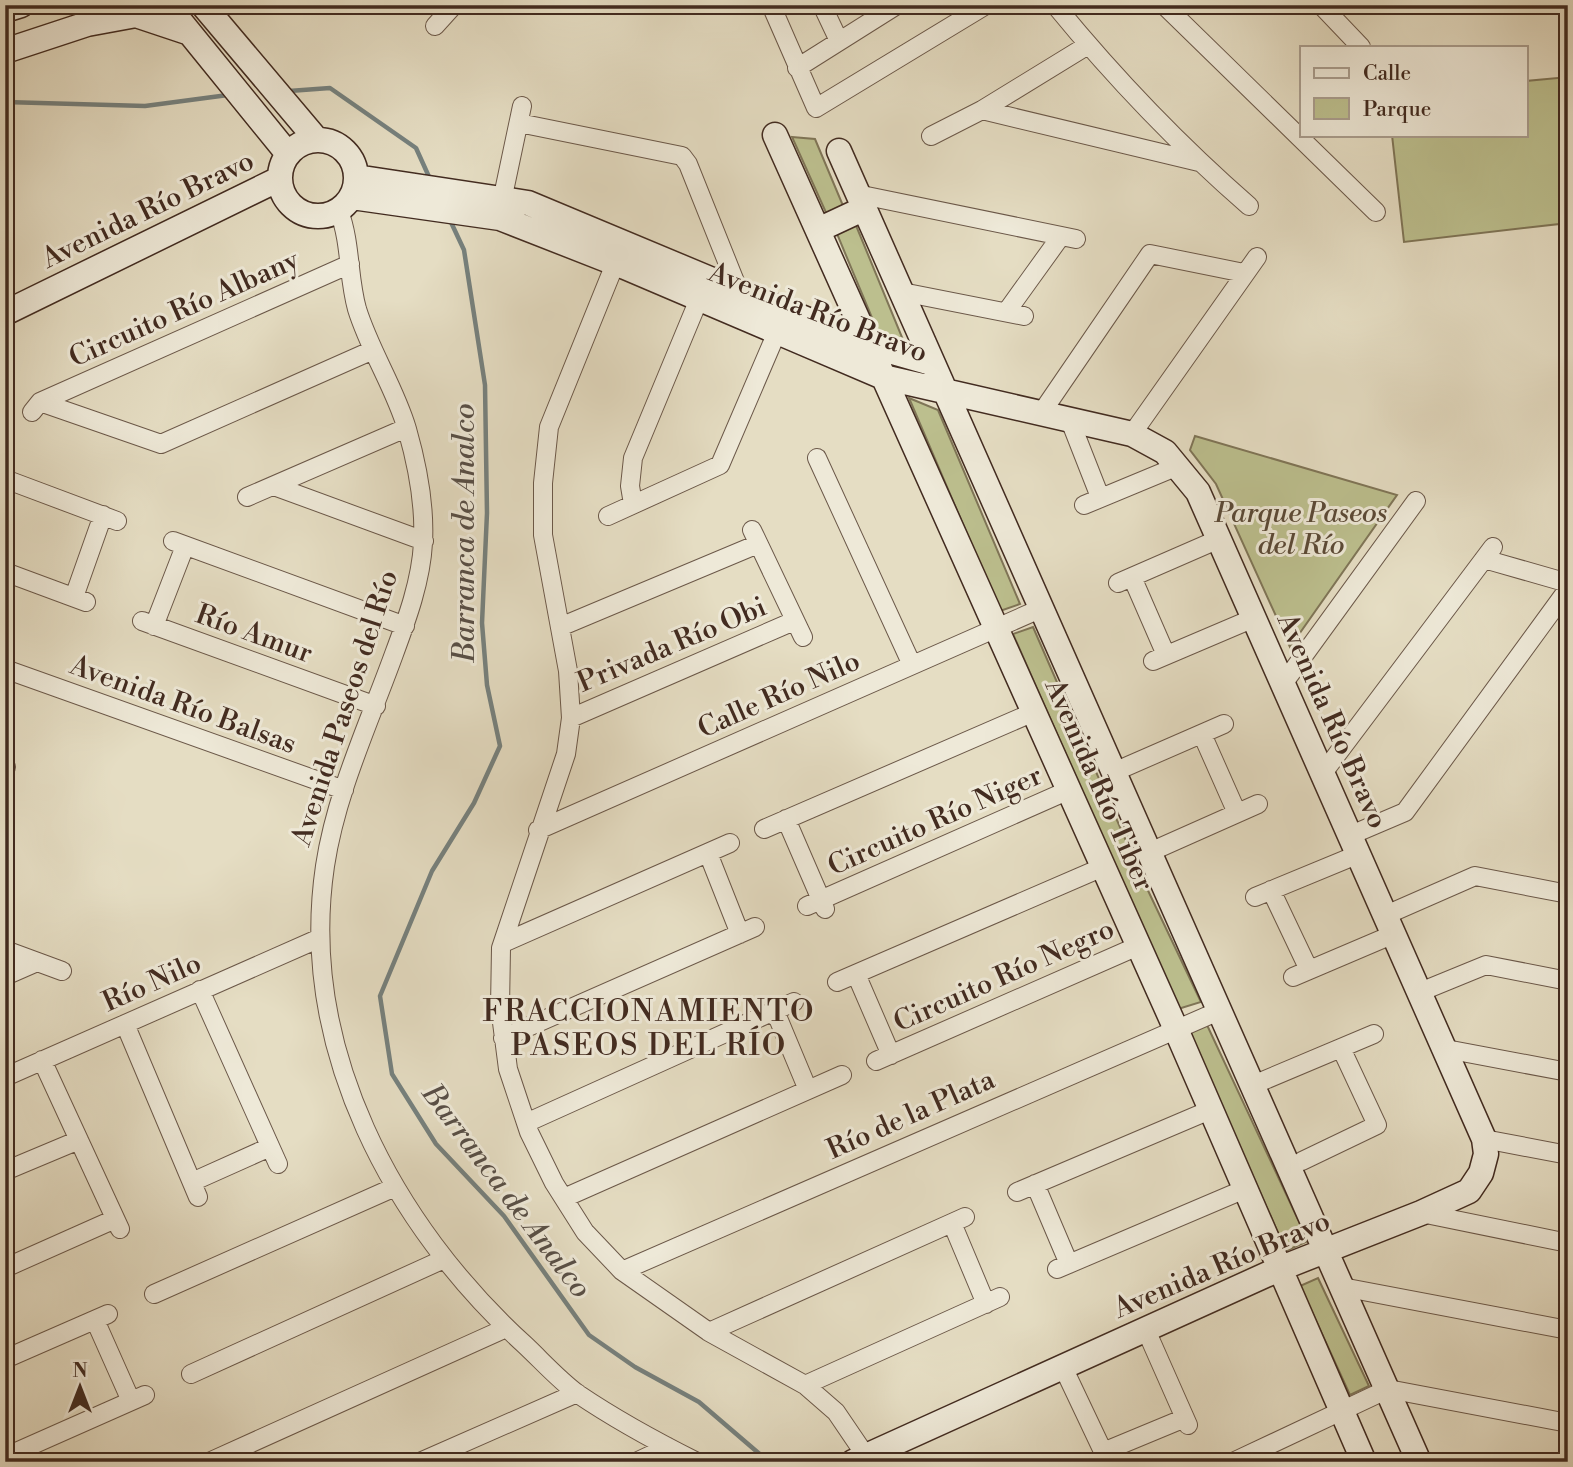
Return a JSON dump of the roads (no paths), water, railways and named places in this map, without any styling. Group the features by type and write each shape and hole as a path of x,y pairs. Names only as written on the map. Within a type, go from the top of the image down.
{"street":[{"path":"5,10 21,5"},
{"path":"87,24 108,5"},
{"path":"167,5 288,154"},
{"path":"203,5 317,140"},
{"path":"435,26 454,5"},
{"path":"771,5 816,108 986,5"},
{"path":"822,5 839,41"},
{"path":"797,68 897,5"},
{"path":"1055,5 1088,45 1199,162 1248,206"},
{"path":"1164,5 1376,212"},
{"path":"1321,5 1360,46"},
{"path":"5,51 87,24 136,15 190,33"},
{"path":"931,136 982,110 1088,45"},
{"path":"982,110 1199,162"},
{"path":"503,196 520,114 682,156 688,164 738,289"},
{"name":"Avenida Río Tiber","path":"775,135 1175,1027 1364,1462"},
{"path":"317,140 344,150 353,162 349,195 324,217 307,216 292,208 282,195 279,179 288,154 296,146 317,140"},
{"name":"Avenida Río Tiber","path":"839,151 1419,1462"},
{"name":"Avenida Río Bravo","path":"5,313 279,179"},
{"name":"Avenida Río Bravo","path":"349,195 410,195 454,190 528,202 699,299 883,377 1042,411 1132,434 1165,452 1198,492 1484,1139 1486,1154 1481,1173 1469,1191 1421,1213 1279,1269 863,1460"},
{"name":"Avenida Paseos del Río","path":"349,195 350,264 357,307 406,428 421,503 424,541 421,568 404,626 344,790 326,865 320,938 323,986 348,1089 365,1130 395,1187 444,1259 506,1328 577,1393 697,1462"},
{"name":"Avenida Río Bravo","path":"410,195 464,214 500,218 738,289 868,345 932,363"},
{"path":"818,230 860,202 1069,237 1007,311"},
{"path":"619,254 550,427 543,483 543,535 568,671 570,718 566,754 538,830 503,943 500,1007 508,1069 526,1123 564,1198 585,1232 622,1271 709,1332 805,1385 836,1412 863,1460"},
{"path":"1042,411 1150,254 1244,273"},
{"path":"1132,434 1257,257"},
{"name":"Circuito Río Albany","path":"350,264 36,406 161,444 373,350"},
{"path":"902,292 1024,316"},
{"path":"634,504 630,486 633,458 699,299"},
{"path":"608,516 720,465 777,332"},
{"path":"1069,418 1092,501 1178,466"},
{"path":"247,497 406,428"},
{"path":"817,458 912,665"},
{"path":"5,479 110,518 80,599 5,572"},
{"path":"274,486 424,541"},
{"path":"1283,684 1416,501"},
{"name":"Privada Río Obi","path":"560,627 755,537 798,629 570,718"},
{"path":"1219,539 1125,580 1160,658 1254,618"},
{"name":"Río Amur","path":"376,706 148,623 179,543 404,626"},
{"path":"1323,773 1488,553 1568,583"},
{"path":"1568,589 1405,812 1355,844 1263,893 1301,974 1475,876 1568,894"},
{"name":"Calle Río Nilo","path":"538,830 1042,608"},
{"name":"Avenida Río Balsas","path":"5,669 344,790"},
{"path":"764,828 1034,712"},
{"path":"1114,772 1224,724"},
{"path":"1202,734 1237,813"},
{"name":"Circuito Río Niger","path":"786,819 818,905 1069,790"},
{"path":"1150,852 1258,804"},
{"path":"503,943 730,843"},
{"path":"503,1038 747,931 708,853"},
{"path":"837,982 1103,867"},
{"name":"Río Nilo","path":"5,1077 320,938"},
{"name":"Circuito Río Negro","path":"856,974 884,1058 1138,946"},
{"path":"5,950 62,971"},
{"path":"5,975 37,961"},
{"path":"1420,992 1486,965 1568,981"},
{"path":"200,990 278,1164"},
{"path":"526,1123 794,1002"},
{"name":"Río de la Plata","path":"622,1271 1175,1027 1221,1010"},
{"path":"775,1011 808,1090"},
{"path":"125,1024 195,1190 270,1147"},
{"path":"1253,1085 1374,1034"},
{"path":"1302,1161 1377,1125 1341,1048"},
{"path":"1446,1049 1568,1072"},
{"path":"5,1268 118,1224 42,1060"},
{"path":"564,1198 842,1074"},
{"path":"1017,1192 1210,1110"},
{"path":"1484,1139 1568,1155"},
{"path":"5,1171 79,1140"},
{"path":"1035,1184 1063,1267 1245,1189"},
{"path":"155,1294 395,1187"},
{"path":"1421,1213 1568,1243"},
{"path":"709,1332 958,1220 993,1300 805,1385"},
{"path":"191,1374 444,1259"},
{"path":"1342,1287 1568,1330"},
{"path":"5,1359 102,1317 138,1398 5,1457"},
{"path":"209,1462 506,1328"},
{"path":"1063,1367 1105,1457 1186,1422 1146,1330"},
{"path":"1233,1462 1346,1420 1388,1389 1568,1423"},
{"path":"420,1462 577,1393"},
{"path":"636,1462 668,1447"}],"waterway":[{"name":"Barranca de Analco","path":"289,91 330,88 416,148 430,179"},
{"name":"Barranca de Analco","path":"5,102 145,106 228,95"},
{"name":"Barranca de Analco","path":"449,218 464,250 485,385 487,513 482,623 487,685 500,746 474,803 432,871 380,996 392,1074 436,1144 504,1216 589,1335 635,1367 699,1402 769,1462"},
{"name":"Barranca de Analco","path":"1373,1460 1409,1459"}],"district":[{"name":"FRACCIONAMIENTO PASEOS DEL RÍO","path":"649,1029"}],"park label":[{"name":"Parque Paseos del Río","path":"1301,529"}]}
